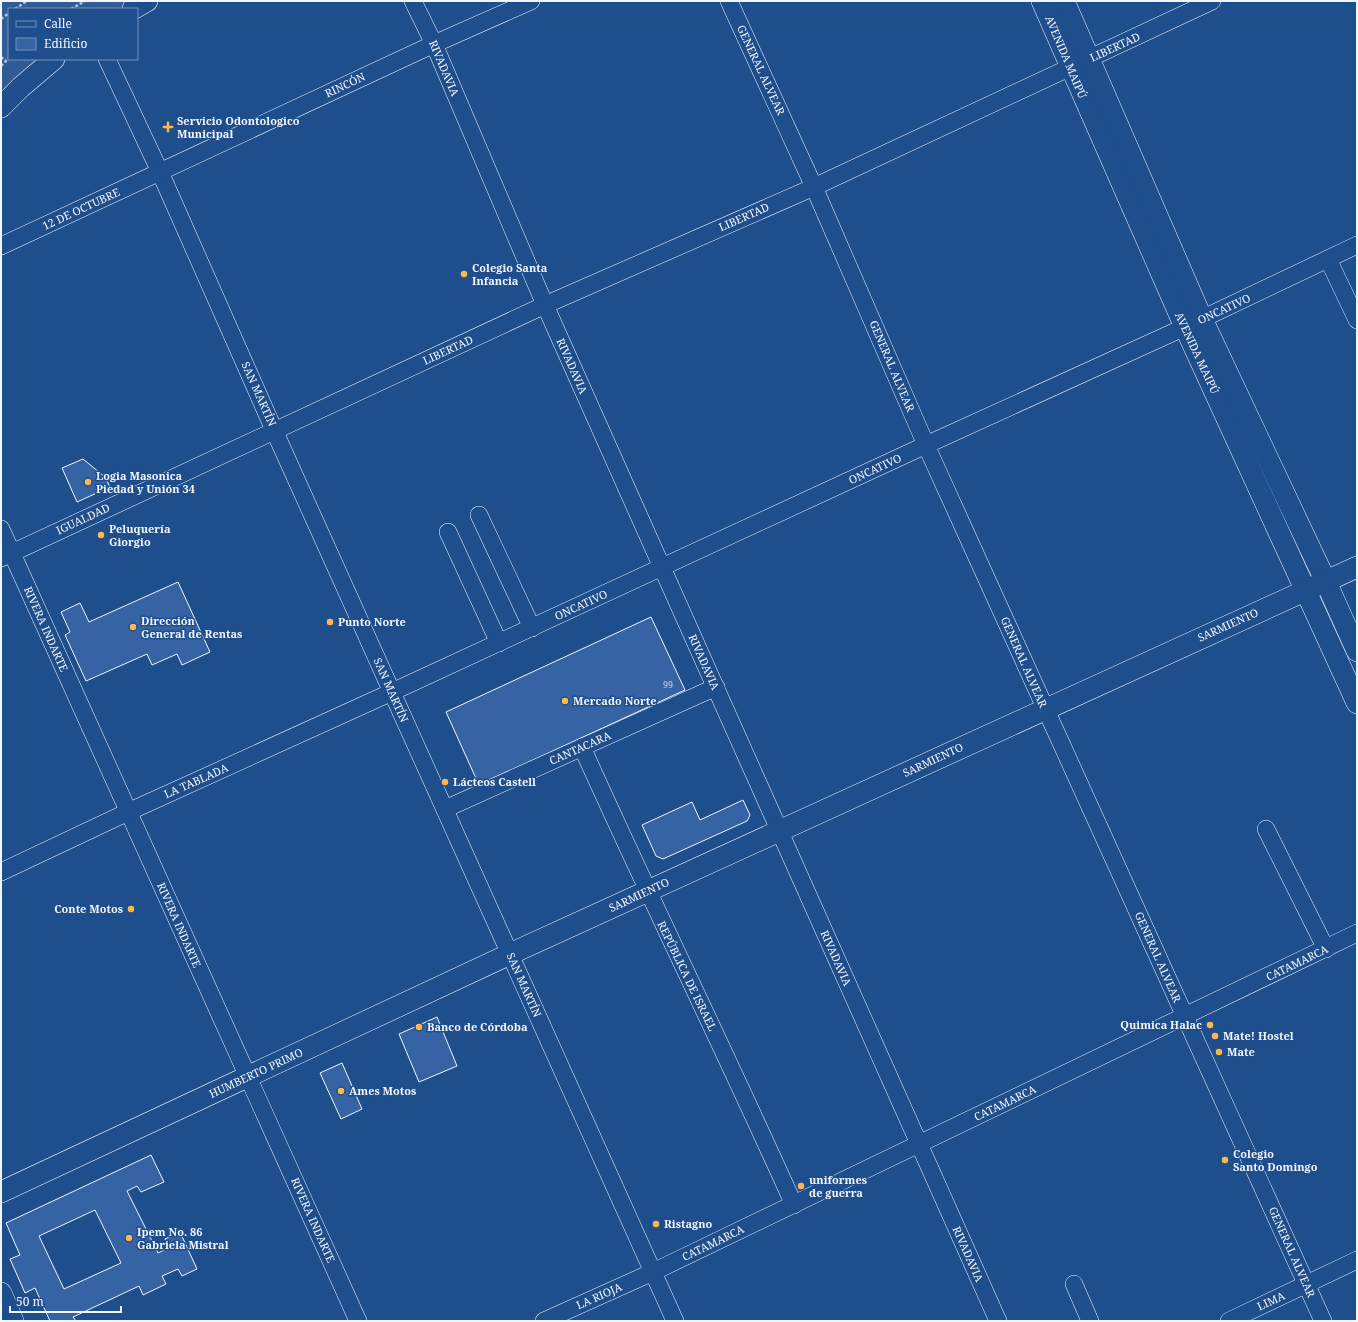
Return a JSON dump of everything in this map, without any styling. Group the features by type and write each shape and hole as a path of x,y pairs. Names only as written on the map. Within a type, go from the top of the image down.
{"main road":[{"path":"135,8 148,1"},
{"name":"AVENIDA MAIPÚ","path":"1042,1 1080,63 1193,323 1306,592 1357,703"},
{"name":"AVENIDA MAIPÚ","path":"1064,1 1080,63"},
{"path":"1,107 21,87 53,60"},
{"name":"AVENIDA MAIPÚ","path":"1193,323 1326,582 1357,651"},
{"name":"SARMIENTO","path":"510,954 1208,634 1306,592 1357,567"},
{"name":"HUMBERTO PRIMO","path":"1,1192 510,954"},
{"path":"1,1293 13,1321"}],"street":[{"name":"RIVADAVIA","path":"414,1 434,44 545,305 998,1321"},
{"name":"RINCÓN","path":"160,172 434,44 531,1"},
{"name":"GENERAL ALVEAR","path":"729,1 814,186 926,445 1323,1321"},
{"name":"LIBERTAD","path":"274,430 545,305 814,186 1212,1"},
{"name":"SAN MARTÍN","path":"107,60 160,172 274,430 676,1321"},
{"name":"12 DE OCTUBRE","path":"1,246 160,172"},
{"name":"ONCATIVO","path":"392,692 1193,323 1357,245"},
{"path":"1328,259 1357,320"},
{"name":"IGUALDAD","path":"6,555 274,430"},
{"path":"479,515 532,628"},
{"name":"RIVERA INDARTE","path":"1,529 6,555 128,812 358,1321"},
{"path":"448,532 499,643"},
{"name":"CANTACARA","path":"445,809 716,687"},
{"name":"LA TABLADA","path":"1,872 128,812 392,692"},
{"name":"REPÚBLICA DE ISRAEL","path":"582,747 647,891 738,1082 794,1205"},
{"path":"1266,829 1326,948"},
{"name":"CATAMARCA","path":"653,1272 1357,933"},
{"name":"LIMA","path":"1229,1321 1357,1260"},
{"name":"LA RIOJA","path":"544,1321 653,1272"},
{"path":"1074,1284 1090,1321"}],"path":[{"path":"16,8 27,1"},
{"path":"73,8 85,1"},
{"path":"1,57 8,60 1,66"}],"shaded area":[{"path":"1,1 147,1 135,8 8,8 8,60 53,60 1,107"}],"building":[{"name":"Logia Masonica Piedad y Unión 34","path":"83,459 105,477 110,487 77,502 62,468"},
{"name":"Dirección General de Rentas","path":"178,582 210,652 182,665 177,654 152,665 147,654 86,681 65,635 70,632 61,612 80,603 89,622"},
{"name":"Mercado Norte","path":"651,617 685,690 479,785 446,712"},
{"path":"743,800 750,815 747,821 663,859 656,856 642,825 692,802 700,820"},
{"path":"437,1017 457,1066 419,1082 399,1034"},
{"name":"Ames Motos","path":"342,1063 362,1109 341,1119 320,1073"},
{"name":"Ipem No. 86 Gabriela Mistral","path":"151,1155 164,1182 141,1192 137,1186 127,1191 158,1253 168,1248 165,1239 180,1232 197,1269 182,1276 178,1269 162,1276 166,1284 143,1295 139,1286 73,1317 76,1321 50,1321 35,1288 25,1293 10,1259 20,1255 6,1223","holes":["95,1210 121,1263 64,1289 39,1236"]}],"place":[{"name":"Servicio Odontologico Municipal","path":"168,127"},
{"name":"Colegio Santa Infancia","path":"464,274"},
{"name":"Logia Masonica Piedad y Unión 34","path":"88,482"},
{"name":"Peluquería Giorgio","path":"101,535"},
{"name":"Punto Norte","path":"330,622"},
{"name":"Dirección General de Rentas","path":"133,627"},
{"name":"Mercado Norte","path":"565,701"},
{"name":"Lácteos Castell","path":"445,782"},
{"name":"Conte Motos","path":"131,909"},
{"name":"Quimica Halac","path":"1210,1025"},
{"name":"Banco de Córdoba","path":"419,1027"},
{"name":"Mate! Hostel","path":"1215,1036"},
{"name":"Mate","path":"1219,1052"},
{"name":"Ames Motos","path":"341,1091"},
{"name":"Colegio Santo Domingo","path":"1225,1160"},
{"name":"uniformes de guerra","path":"801,1186"},
{"name":"Ristagno","path":"656,1224"},
{"name":"Ipem No. 86 Gabriela Mistral","path":"129,1238"}]}
